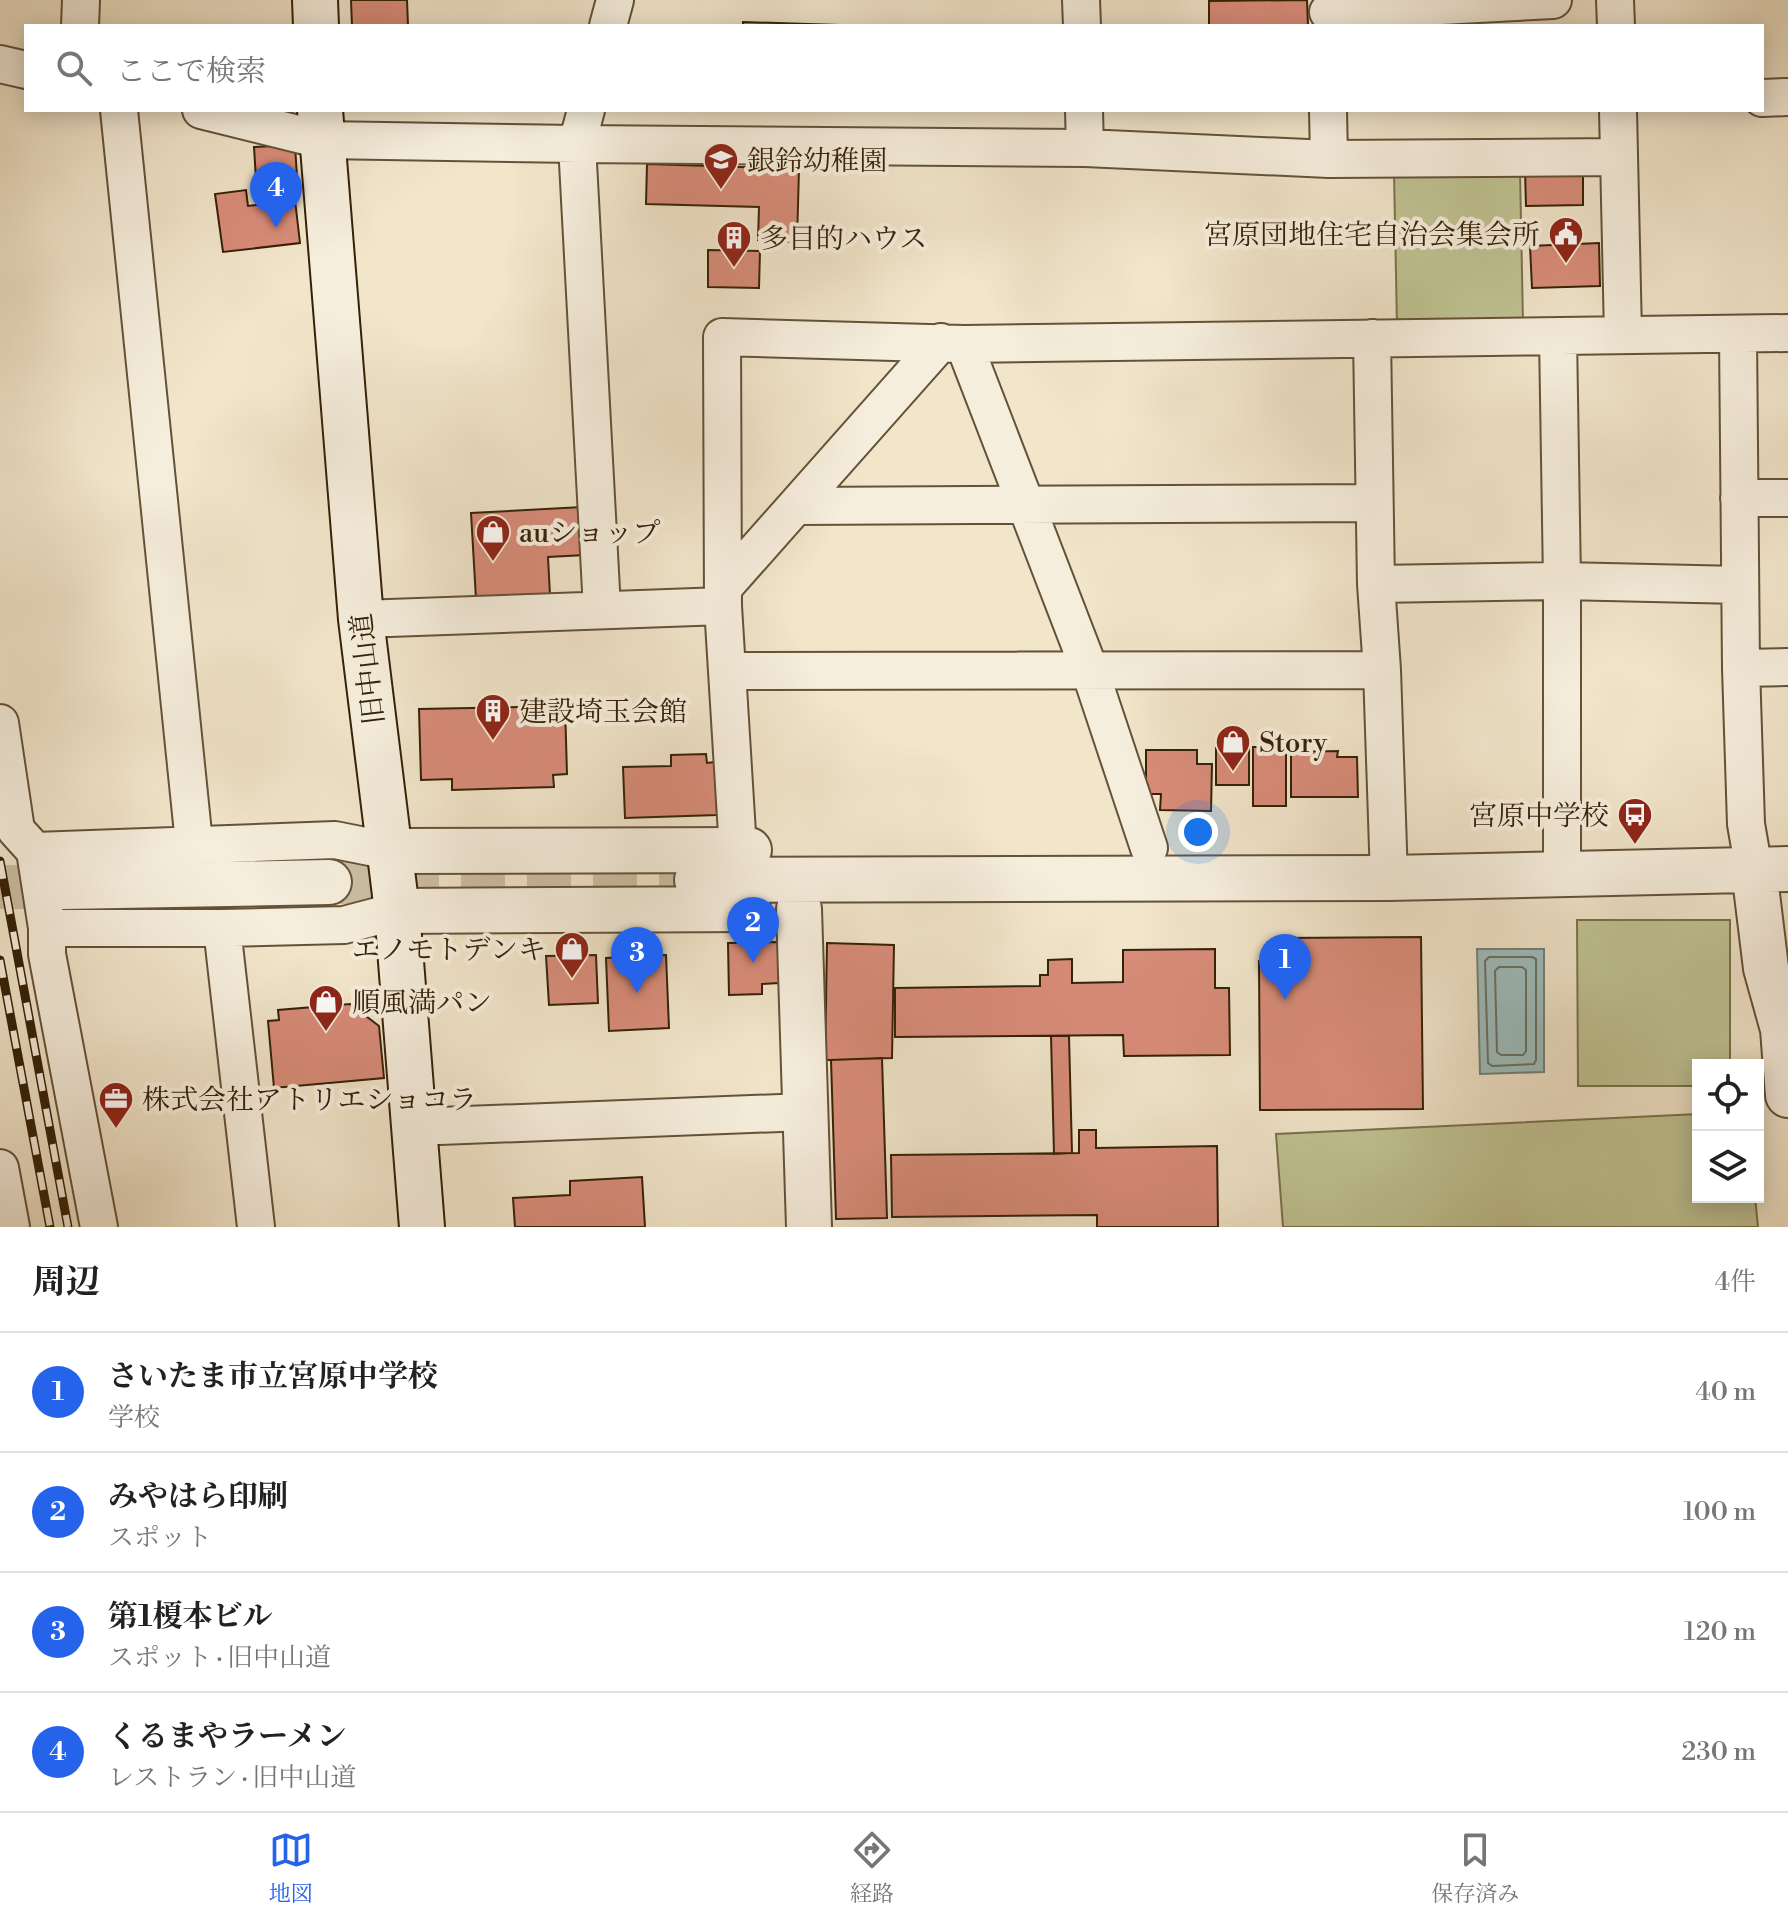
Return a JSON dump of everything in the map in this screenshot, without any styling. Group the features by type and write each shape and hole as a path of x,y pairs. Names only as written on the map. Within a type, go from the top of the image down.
{"street":[{"path":"80,24 81,0"},
{"path":"315,0 316,24"},
{"path":"609,24 615,0"},
{"path":"1081,0 1082,24"},
{"path":"1328,13 1553,0"},
{"path":"1615,0 1616,24"},
{"path":"0,64 24,70"},
{"path":"1764,98 1788,97"},
{"path":"119,112 194,843"},
{"path":"217,112 321,125 581,127 1329,159 1619,157"},
{"path":"1084,112 1085,148"},
{"path":"1328,112 1329,159"},
{"path":"1618,112 1623,335"},
{"name":"旧中山道","path":"321,125 361,619 397,911 422,1227"},
{"path":"581,127 602,609"},
{"path":"738,850 723,597 722,337 952,343 1788,333"},
{"path":"1738,334 1741,668 1746,824 1771,869 1766,968 1783,1029 1788,1095"},
{"path":"1558,336 1562,874"},
{"path":"1372,338 1376,584 1389,878"},
{"path":"361,619 602,609 723,597 798,506 952,343"},
{"path":"952,343 1026,506 1090,671 1149,848"},
{"path":"1739,498 1788,498"},
{"path":"798,506 1374,503"},
{"path":"1376,584 1562,581 1740,585"},
{"path":"1741,668 1788,667"},
{"path":"728,671 1382,670"},
{"path":"0,723 16,830 35,851 47,928 47,954 99,1227"},
{"path":"35,851 335,840 390,851 1322,847 1389,878"},
{"path":"581,850 573,878 581,910"},
{"path":"697,880 1389,878 1771,869"},
{"path":"47,928 344,925 397,911 1322,906 1389,878"},
{"path":"64,887 329,882"},
{"path":"799,909 809,1227"},
{"path":"222,928 256,1227"},
{"path":"414,1127 805,1112"},
{"path":"0,1168 11,1227"}],"green space":[{"path":"1520,170 1523,324 1397,326 1394,172"},
{"path":"1577,920 1730,920 1730,1059 1692,1059 1692,1086 1578,1086"},
{"path":"1692,1114 1692,1203 1756,1203 1758,1227 1283,1227 1276,1134"}],"water":[{"path":"1477,949 1544,949 1544,1072 1480,1074"}],"building":[{"path":"351,0 407,0 408,24 352,24"},
{"path":"1307,0 1308,24 1209,24 1209,1"},
{"path":"743,22 807,24 743,24"},
{"path":"295,145 298,193 257,195 254,147"},
{"path":"647,164 799,169 797,242 758,240 759,207 646,204"},
{"path":"1583,170 1583,205 1526,206 1525,171"},
{"path":"246,190 248,206 295,200 300,243 223,252 215,194"},
{"path":"1599,243 1600,286 1532,288 1530,246"},
{"name":"多目的ハウス","path":"708,250 760,251 759,288 708,287"},
{"path":"582,507 585,555 548,557 550,595 476,599 471,513"},
{"name":"建設埼玉会館","path":"565,706 567,774 553,775 554,787 452,790 452,779 421,780 419,709"},
{"path":"1253,747 1286,747 1286,806 1253,806"},
{"path":"1216,748 1249,748 1249,785 1216,785"},
{"path":"1146,750 1197,750 1197,764 1212,764 1211,811 1160,810 1161,794 1146,794"},
{"path":"1338,751 1337,757 1357,757 1358,797 1291,797 1291,752"},
{"path":"706,754 707,763 715,762 717,815 625,818 623,767 671,766 671,755"},
{"path":"1421,937 1423,1109 1260,1110 1259,961 1281,961 1280,938"},
{"path":"778,942 779,983 762,984 762,994 729,995 728,943"},
{"path":"827,943 894,945 892,1058 825,1060"},
{"path":"1215,949 1215,988 1229,988 1230,1055 1124,1056 1123,1035 895,1037 895,988 1040,986 1040,975 1048,975 1048,960 1072,959 1072,983 1123,982 1123,950"},
{"name":"エノモトデンキ","path":"596,955 598,1003 549,1005 546,956"},
{"path":"666,955 669,1028 609,1031 606,958"},
{"path":"350,1004 379,1026 384,1078 274,1088 268,1021 279,1020 278,1010"},
{"path":"1051,1036 1069,1036 1072,1153 1054,1154"},
{"path":"882,1058 887,1218 836,1219 831,1060"},
{"path":"1079,1130 1096,1130 1096,1148 1217,1146 1218,1227 1097,1227 1097,1215 892,1217 891,1155 1079,1153"},
{"path":"642,1177 645,1227 515,1227 513,1198 570,1195 570,1181"}],"tunnel":[{"path":"329,882 697,880"},
{"path":"0,887 64,887"}],"railway":[{"path":"0,861 68,1227"},
{"path":"0,960 50,1227"}],"place":[{"name":"銀鈴幼稚園","path":"721,191"},
{"name":"くるまやラーメン","path":"276,228"},
{"name":"宮原団地住宅自治会集会所","path":"1566,265"},
{"name":"多目的ハウス","path":"734,269"},
{"name":"auショップ","path":"493,563"},
{"name":"建設埼玉会館","path":"493,742"},
{"name":"Story","path":"1233,773"},
{"name":"宮原中学校","path":"1635,846"},
{"name":"みやはら印刷","path":"753,963"},
{"name":"エノモトデンキ","path":"572,980"},
{"name":"第1榎本ビル","path":"637,993"},
{"name":"さいたま市立宮原中学校","path":"1285,1000"},
{"name":"順風満パン","path":"326,1033"},
{"name":"株式会社アトリエショコラ","path":"116,1130"}]}
